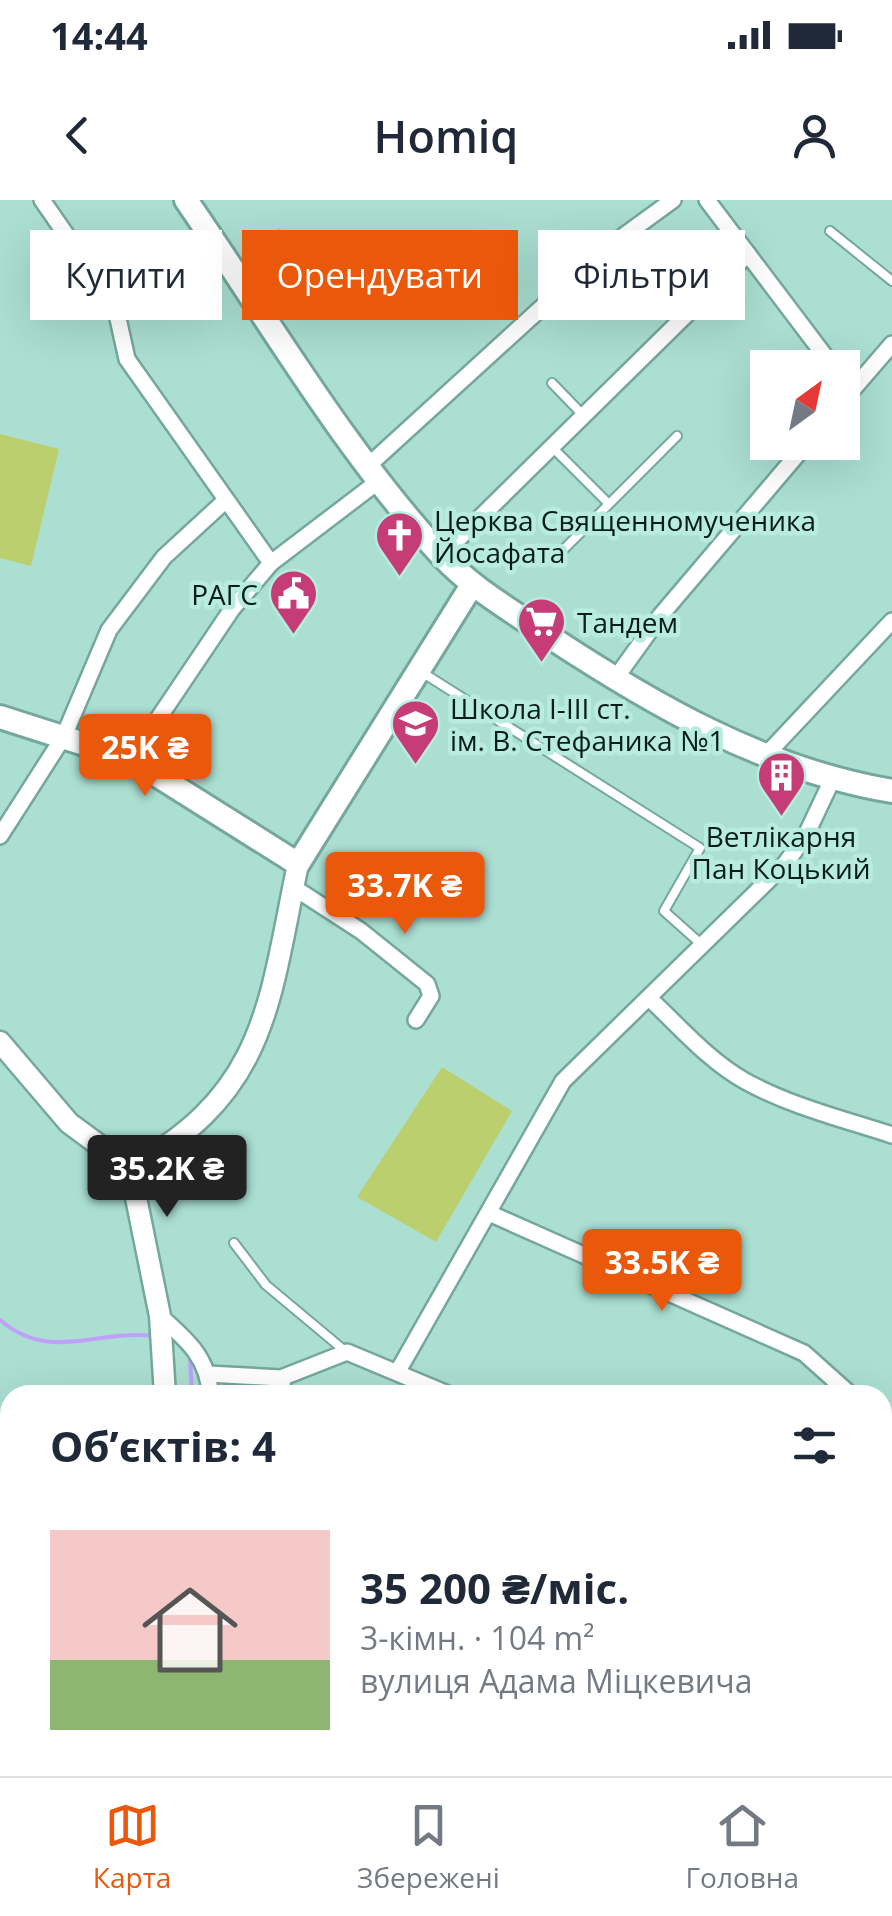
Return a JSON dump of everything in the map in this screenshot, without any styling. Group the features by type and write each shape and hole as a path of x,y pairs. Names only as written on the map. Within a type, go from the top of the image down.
{"main road":[{"path":"186,200 374,472 442,556 472,585 615,679 764,758 832,780 892,792"},
{"path":"0,717 131,760 295,876 416,668 472,585"}],"street":[{"path":"42,200 115,305 128,360 271,562"},
{"path":"131,760 232,609 271,562 374,472 608,248 674,200"},
{"path":"707,200 820,350"},
{"path":"442,556 748,254"},
{"path":"860,376 892,344"},
{"path":"615,679 661,615 793,460"},
{"path":"0,836 64,736 109,630 164,557 226,500"},
{"path":"764,758 892,622"},
{"path":"398,1371 563,1081 786,864 806,835 832,780"},
{"path":"130,1168 206,1117 246,1064 264,1014 295,876 427,984 431,996 416,1020"},
{"path":"650,999 707,1054 742,1080 784,1099 892,1135"},
{"path":"0,1042 69,1123 130,1168 160,1316 164,1385"},
{"path":"489,1213 804,1353 840,1385"},
{"path":"160,1316 194,1346 209,1385"},
{"path":"287,1385 348,1352 428,1385"},
{"path":"208,1374 271,1385"}],"lane":[{"path":"830,232 892,282"},
{"path":"552,384 582,414"},
{"path":"563,550 676,436"},
{"path":"551,446 608,504"},
{"path":"416,668 700,848 664,911 701,944"},
{"path":"234,1243 274,1293 348,1352"}],"green space":[{"path":"0,434 59,449 31,566 0,558"},
{"path":"442,1067 512,1111 436,1242 357,1197"}],"waterway":[{"path":"0,1320 19,1333 55,1342 153,1336"},
{"path":"190,1358 191,1385"}],"place":[{"name":"Церква Священномученика Йосафата","path":"399,578"},
{"name":"РАГС","path":"293,636"},
{"name":"Тандем","path":"542,664"},
{"name":"Школа I-III ст. ім. В. Стефаника №1","path":"415,766"},
{"name":"Ветлікарня Пан Коцький","path":"781,818"}]}
